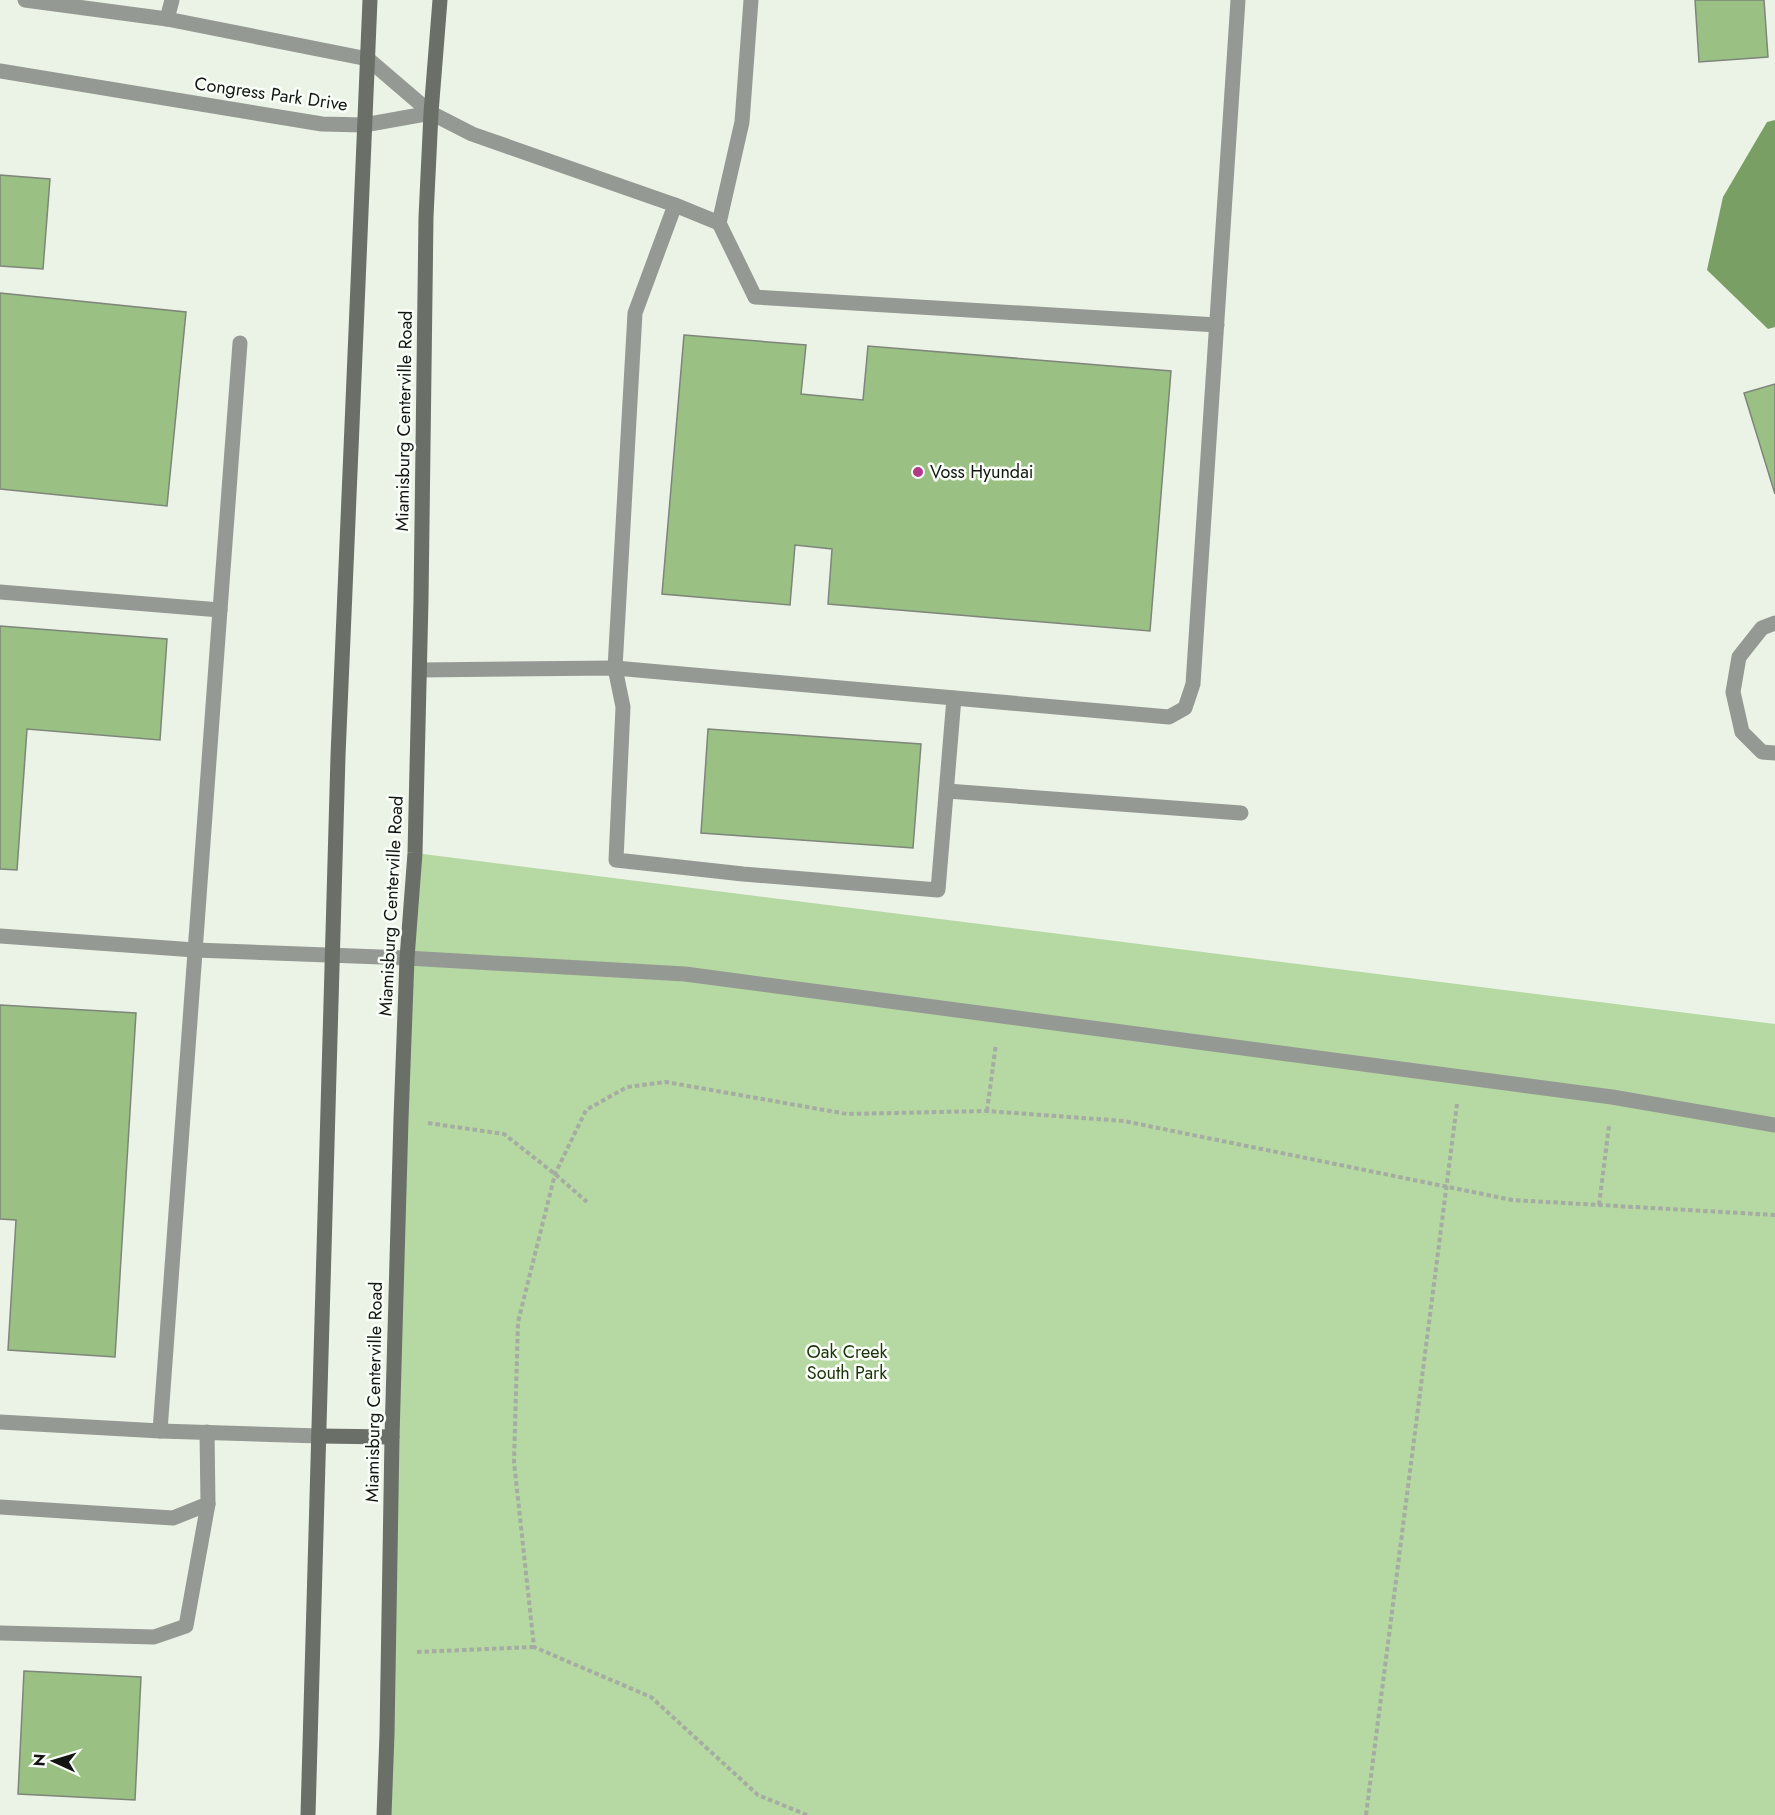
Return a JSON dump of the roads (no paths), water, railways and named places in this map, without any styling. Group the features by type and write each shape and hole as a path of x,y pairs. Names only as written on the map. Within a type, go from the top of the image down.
{"main road":[{"path":"308,1815 339,744 370,0"},
{"name":"Miamisburg Centerville Road","path":"384,1815 401,1119 407,958 416,854 426,217 440,0"},
{"path":"319,1436 392,1437"}],"street":[{"path":"25,0 167,19 368,60 431,113 472,134 719,223"},
{"path":"167,19 172,0"},
{"path":"751,0 742,122 719,223 754,297 1217,325"},
{"path":"420,670 615,668 1168,717 1185,708 1193,684 1238,0"},
{"name":"Congress Park Drive","path":"0,71 322,124 364,125 431,113"},
{"path":"675,206 635,313 615,668 623,707 616,860 743,874 938,890 954,698"},
{"path":"160,1431 240,343"},
{"path":"0,592 220,610"},
{"path":"1775,623 1762,628 1739,657 1733,693 1742,732 1762,752 1775,753"},
{"path":"947,791 1241,813"},
{"path":"0,936 195,950 407,958 685,974 1612,1097 1775,1125"},
{"path":"0,1422 160,1431 319,1436"},
{"path":"0,1633 154,1637 186,1626 208,1504 207,1432"},
{"path":"0,1507 173,1518 208,1504"}],"place":[{"name":"Voss Hyundai","path":"918,472"}],"park label":[{"name":"Oak Creek South Park","path":"847,1362"}]}
